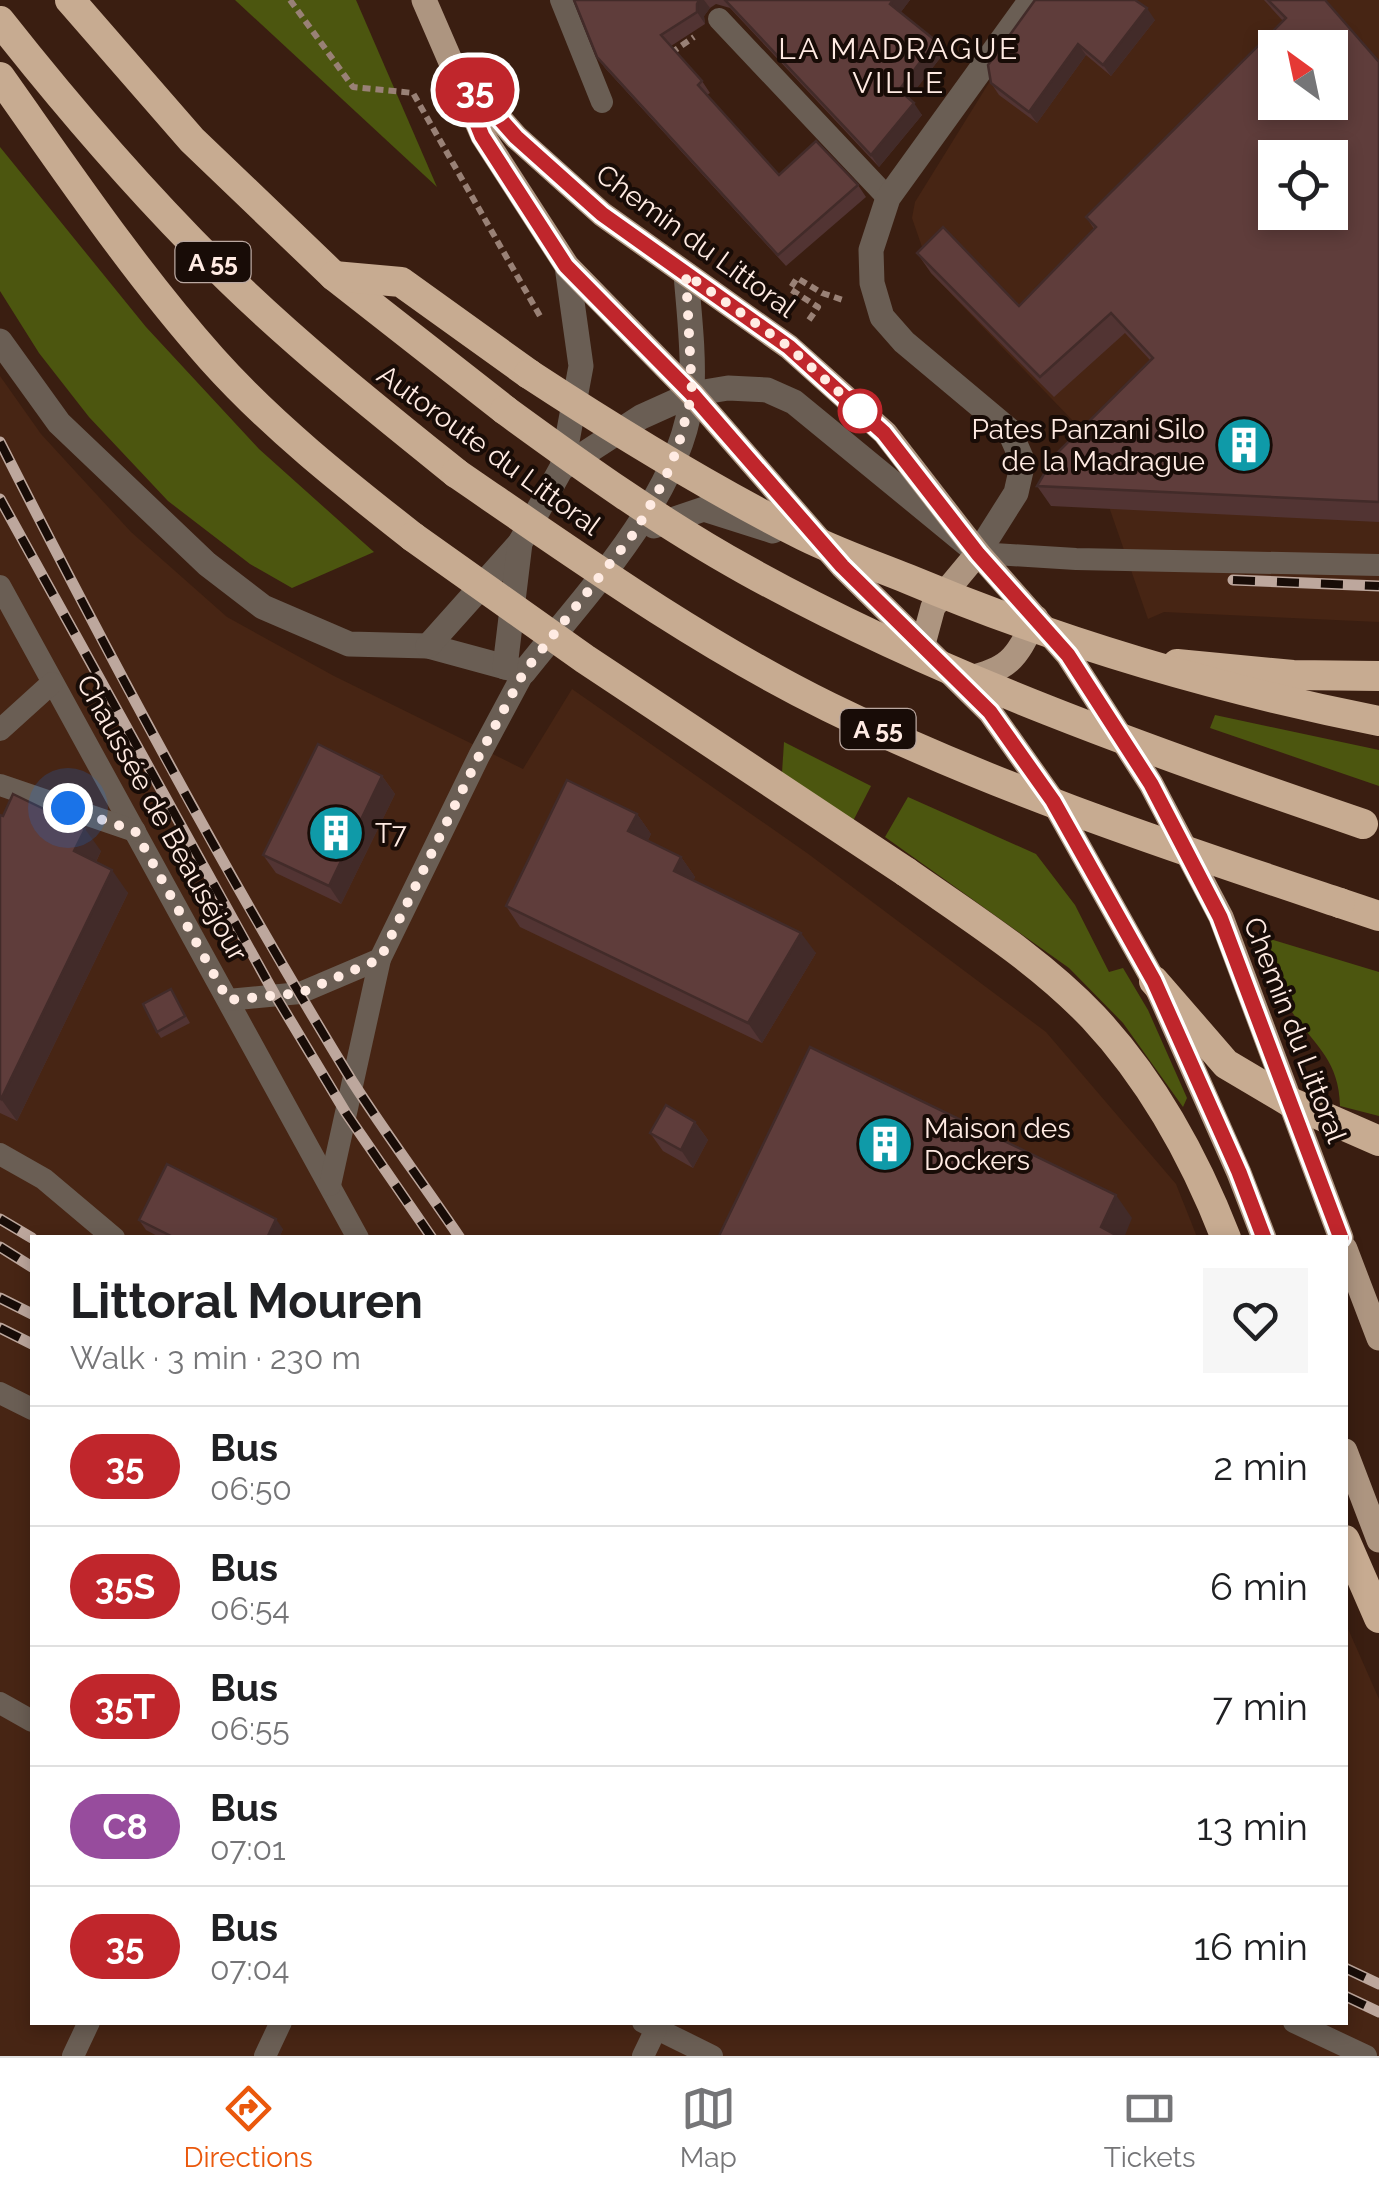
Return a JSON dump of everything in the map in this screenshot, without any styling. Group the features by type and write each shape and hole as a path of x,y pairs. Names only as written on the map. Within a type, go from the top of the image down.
{"highway":[{"name":"Autoroute du Littoral","path":"70,0 192,140 334,276 505,410 643,507 745,569 863,631 1000,691 1222,775 1371,826"},
{"name":"Autoroute du Littoral","path":"0,21 120,164 230,280 352,388 456,473 693,634 829,707 1086,818 1379,916"},
{"path":"0,77 124,251 214,360 319,464 413,537 585,660 906,872 1022,956 1092,1016 1149,1085 1173,1123 1199,1172 1225,1235"},
{"path":"334,276 402,282 529,374 641,447 799,534 974,606 1114,655 1278,701 1379,721"},
{"path":"1068,655 1293,674 1379,676"},
{"path":"1154,981 1226,1064 1290,1102 1379,1141"},
{"path":"1348,1547 1379,1618"}],"main road":[{"name":"Chemin du Littoral","path":"424,0 482,136 566,266 692,394 842,566 990,712 1053,801 1154,981 1263,1235"},
{"name":"Chemin du Littoral","path":"454,67 516,137 588,201 789,347 884,433 978,554 1068,655 1151,784 1220,917 1340,1235"},
{"path":"923,644 933,607 978,554"},
{"path":"960,682 1000,670 1017,654 1036,618"},
{"path":"1348,1257 1379,1338"},
{"path":"1348,1459 1379,1540"}],"street":[{"path":"562,469 641,417 692,394 728,388 767,390 794,402 978,554 1016,493 1023,462 1009,430 904,342 882,317 872,283 871,250 888,198 1031,0"},
{"path":"428,646 520,543 562,469 581,366 566,266"},
{"path":"514,670 635,532 671,464 692,394 686,274"},
{"path":"0,341 58,423 206,564 263,607 349,644 428,646 514,670"},
{"path":"635,532 704,509 767,528 842,566"},
{"path":"514,670 520,543"}],"lane":[{"path":"561,0 602,102"},
{"path":"719,20 888,198"},
{"path":"978,554 1379,565"},
{"name":"Chaussée de Beauséjour","path":"0,586 356,1235"},
{"path":"330,1185 380,959 479,756 514,670"},
{"path":"0,730 52,683"},
{"path":"0,785 135,831"},
{"path":"228,1000 300,993 380,959"},
{"path":"0,1154 44,1180 110,1235"},
{"path":"0,1392 30,1407"},
{"path":"0,1702 30,1720"},
{"path":"74,2056 89,2025"},
{"path":"264,2056 280,2025"},
{"path":"1300,2025 1366,2056"},
{"path":"643,2056 649,2026 712,2056"}],"path":[{"path":"290,0 354,87 412,93 556,345 581,366"},
{"path":"661,60 719,20"},
{"path":"809,299 790,289 798,278 822,293"}],"shaded area":[{"path":"1051,0 1379,0 1379,622 1164,612 1148,619 1107,501 1097,446 931,273 912,218 915,202 995,73"},
{"path":"0,376 41,434 131,532 227,617 334,676 523,769 572,689 807,853 1046,1032 1176,1184 1196,1235 30,1235 30,2025 1348,2025 1348,1629 1379,1699 1379,2056 0,2056"}],"green space":[{"path":"235,0 356,0 437,187"},
{"path":"0,147 146,327 259,449 374,552 292,588 250,564 168,501 89,417 39,353 0,291"},
{"path":"1215,715 1379,750 1379,786 1210,728"},
{"path":"784,742 871,786 852,823 782,773"},
{"path":"908,797 1036,854 1075,905 1109,972 1123,968 1148,1010 1187,1098 1183,1107 1123,1023 1069,968 885,837"},
{"path":"1257,935 1379,972 1379,1116 1340,1106 1330,1064 1285,1000"}],"building":[{"path":"574,0 699,0 697,12 661,35 702,81 698,85 779,175 816,141 858,185 778,255 597,57"},
{"path":"725,0 893,0 890,4 936,41 899,90 914,103 871,155"},
{"path":"1035,0 1135,0 1147,8 1103,65 1078,44 1029,112 991,83 988,65"},
{"path":"1268,0 1325,0 1379,62 1379,502 1037,486 1055,455 1153,358 1111,313 1040,377 917,253 943,227 1019,306 1096,227 1086,217 1258,46 1258,120 1348,120 1348,30 1274,30 1286,18"},
{"name":"T7","path":"318,744 382,776 329,886 263,855"},
{"path":"567,780 637,814 628,831 681,857 674,871 801,933 748,1023 506,906"},
{"path":"13,794 85,829 74,851 112,870 1,1099 0,815 3,816"},
{"path":"171,989 185,1016 157,1032 143,1004"},
{"name":"Maison des Dockers","path":"810,1047 1116,1195 1101,1227 1116,1235 719,1235"},
{"path":"666,1105 695,1122 681,1150 650,1133"},
{"path":"167,1164 276,1219 268,1235 169,1235 139,1220"}],"railway":[{"path":"0,442 126,685 259,924 352,1081 458,1235"},
{"path":"0,499 275,995 346,1113 430,1235"},
{"path":"1233,580 1379,586"},
{"path":"0,1219 30,1237"},
{"path":"0,1247 30,1266"},
{"path":"0,1298 30,1313"},
{"path":"0,1328 30,1343"},
{"path":"1348,1969 1379,1984"},
{"path":"1348,1997 1379,2012"}],"bus line":[{"name":"35","path":"1263,1235 1154,981 1053,801 990,712 842,566 692,394 566,266 482,136 454,67 516,137 602,214 789,347 884,433 978,554 1068,655 1151,784 1220,917 1340,1235"}],"place":[{"name":"Pates Panzani Silo de la Madrague","path":"1244,445"},
{"name":"T7","path":"336,833"},
{"name":"Maison des Dockers","path":"885,1144"}],"district":[{"name":"LA MADRAGUE VILLE","path":"899,65"}],"route":[{"path":"68,808 135,831 228,1000 300,993 380,959 524,672 635,532 664,481 692,394 686,274 789,347 860,411"}]}
